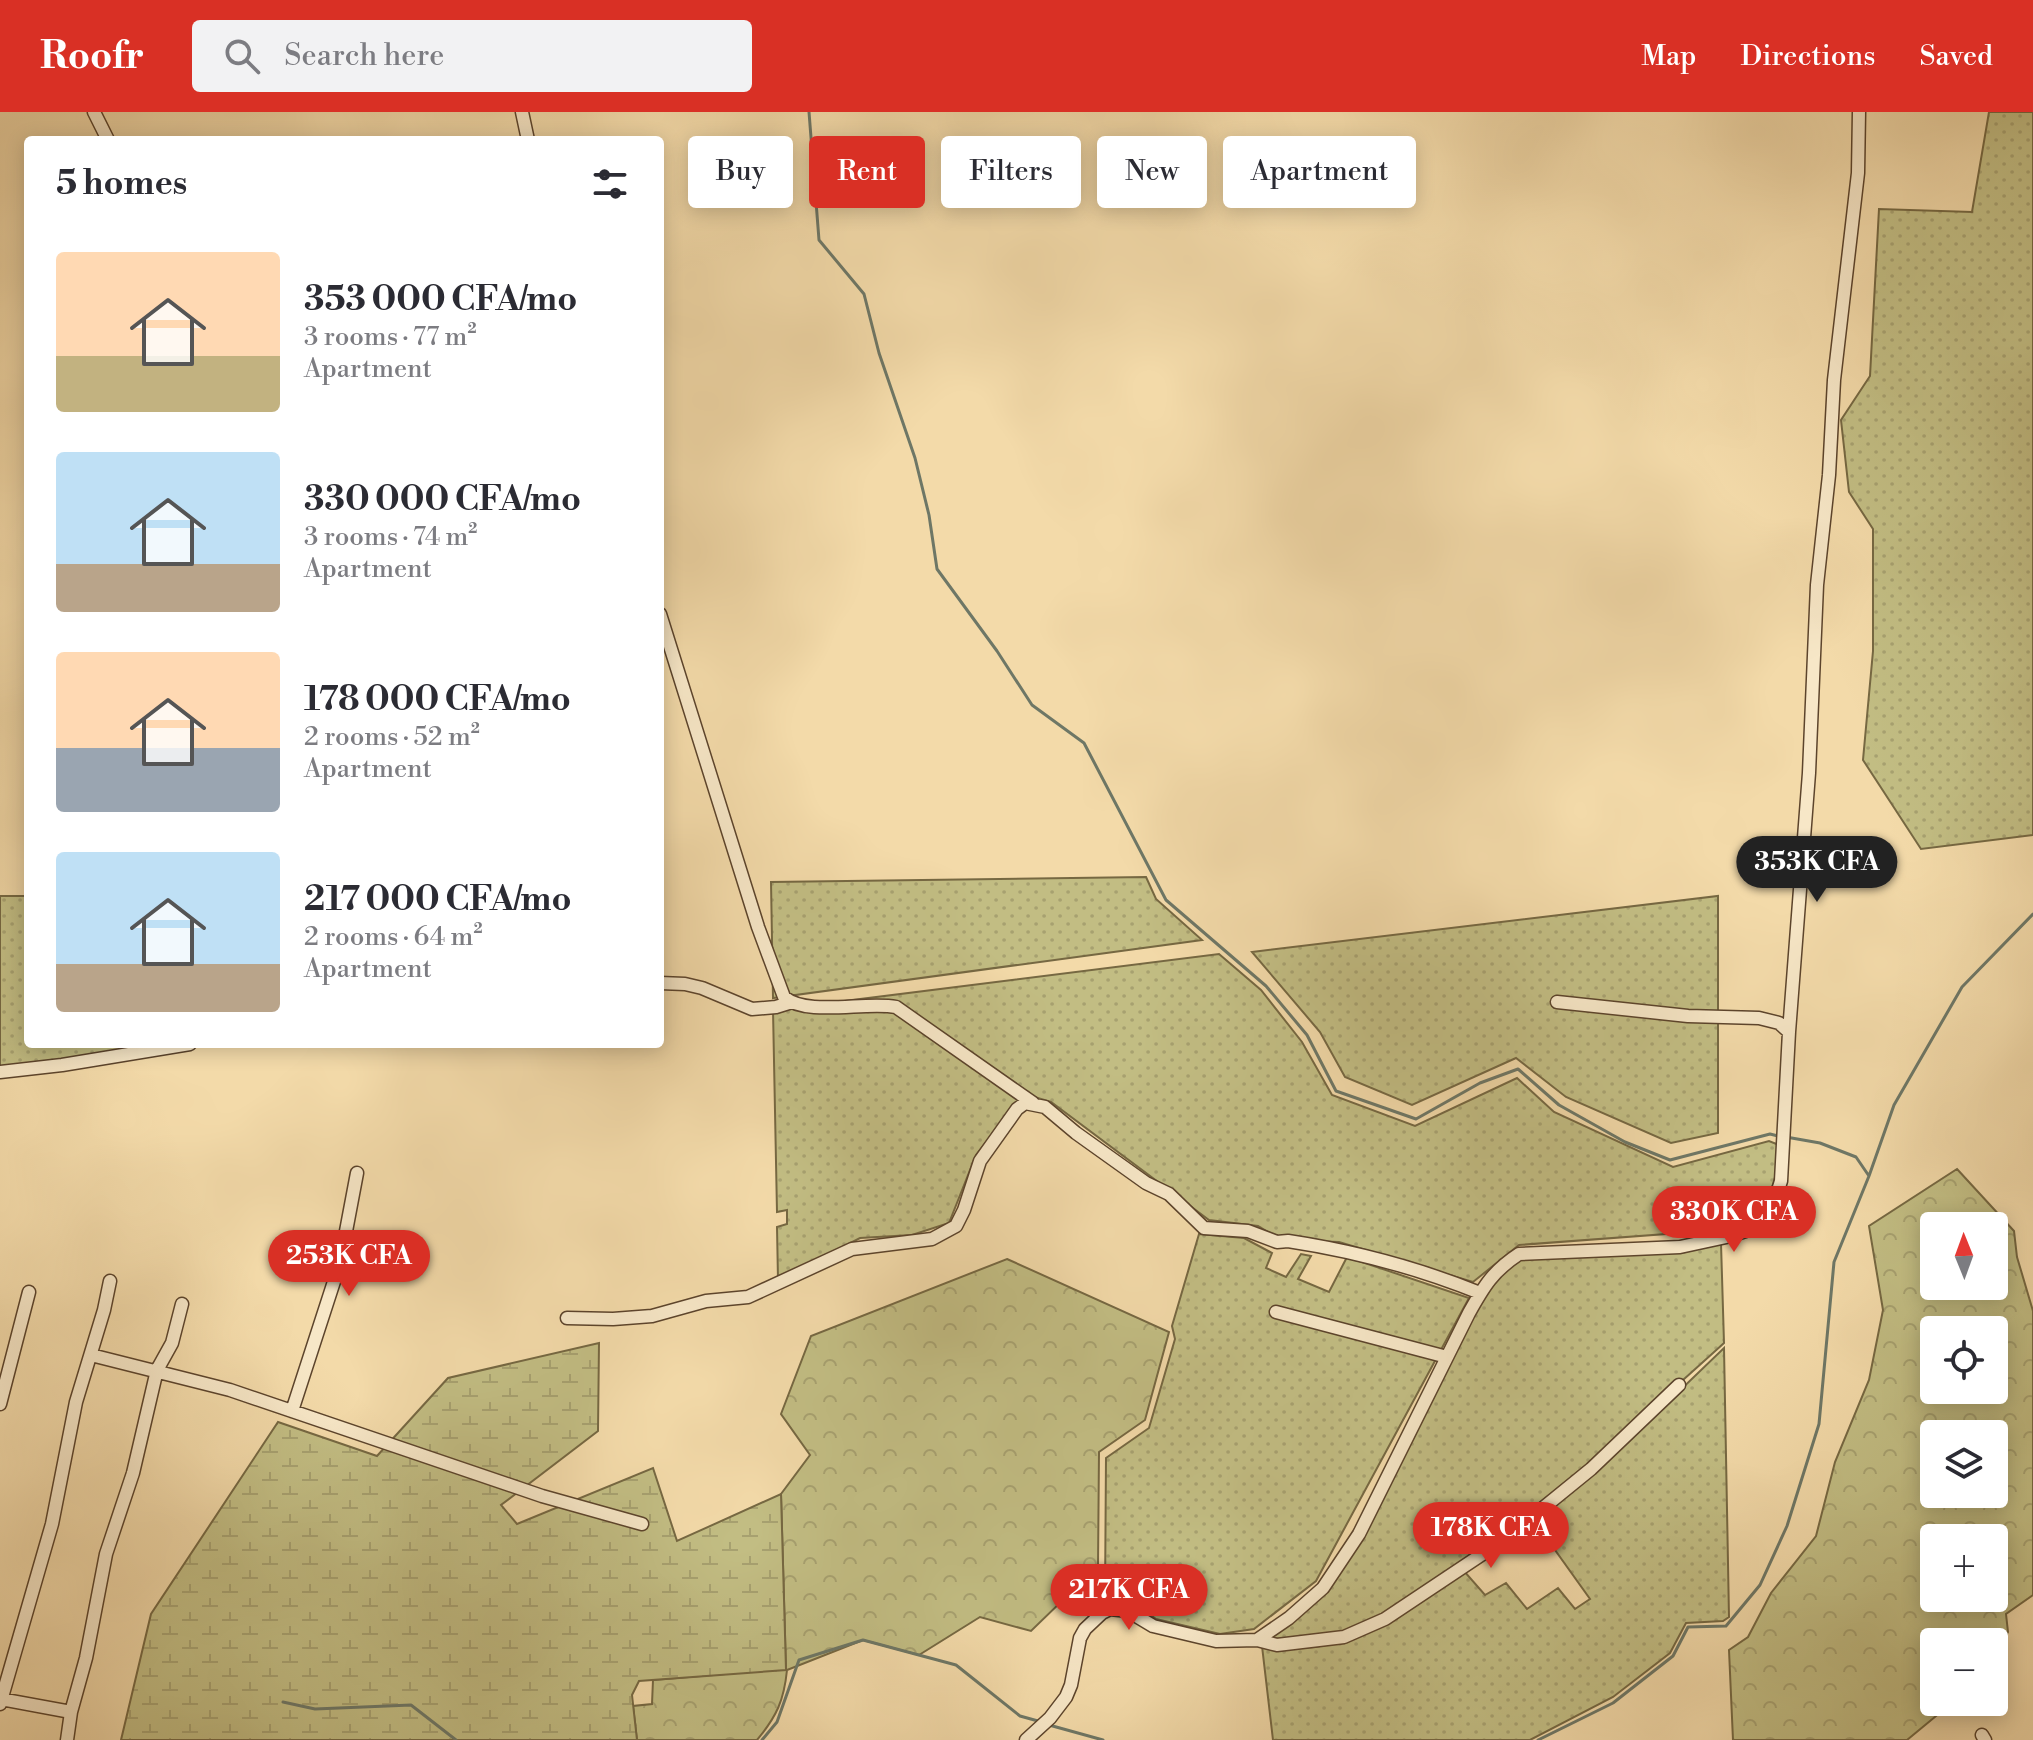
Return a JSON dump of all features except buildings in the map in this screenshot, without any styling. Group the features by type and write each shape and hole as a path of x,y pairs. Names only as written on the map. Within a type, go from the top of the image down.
{"street":[{"path":"94,112 106,136"},
{"path":"522,112 527,136"},
{"path":"1257,1640 1289,1618 1323,1588 1359,1534 1480,1293 1499,1266 1519,1254 1680,1247 1738,1234 1765,1218 1773,1206 1781,1181 1809,773 1817,585 1829,475 1832,391 1858,173 1859,112"},
{"path":"664,627 758,927 784,997 792,1002 837,1008 896,1007 1033,1103 1045,1107 1146,1183 1169,1194 1204,1228 1248,1231 1277,1242 1338,1248 1480,1293"},
{"path":"664,983 702,988 752,1009 792,1002"},
{"path":"1557,1002 1688,1016 1759,1018 1779,1023 1789,1032"},
{"path":"0,1072 166,1048"},
{"path":"567,1318 652,1316 706,1301 737,1300 852,1249 932,1239 956,1226 980,1161 1017,1109 1025,1103 1033,1103"},
{"path":"292,1411 340,1263 357,1173"},
{"path":"71,1712 0,1701 52,1524 76,1402 110,1281"},
{"path":"0,1404 29,1292"},
{"path":"67,1740 106,1554 133,1473 157,1370 172,1343 182,1304"},
{"path":"1276,1312 1447,1357"},
{"path":"91,1355 230,1390 542,1496 642,1524"},
{"path":"1026,1740 1046,1722 1069,1691 1080,1638 1102,1613 1110,1609 1128,1611 1153,1626 1216,1641 1257,1640 1277,1645 1344,1637 1385,1619 1505,1539 1591,1469 1679,1385"}],"green space":[{"path":"1989,112 2033,112 2033,835 1921,849 1863,760 1873,651 1873,529 1849,492 1841,420 1870,376 1879,209 1972,212"},
{"path":"1146,877 1156,899 1202,940 773,998 771,882"},
{"path":"0,896 24,896 24,1048 136,1048 63,1061 0,1067"},
{"path":"1718,896 1718,1133 1671,1143 1566,1097 1516,1058 1412,1105 1345,1077 1320,1032 1252,952"},
{"path":"1219,954 1261,990 1302,1042 1332,1095 1415,1126 1517,1078 1554,1112 1673,1167 1769,1141 1779,1145 1772,1189 1766,1200 1748,1217 1720,1230 1519,1245 1473,1282 1339,1242 1281,1240 1258,1226 1209,1220 1051,1102 1024,1094 976,1155 949,1223 912,1235 860,1238 778,1280 777,1227 787,1224 787,1210 777,1212 773,1010"},
{"path":"1957,1169 1997,1212 1920,1212 1920,1300 2008,1300 2008,1224 2014,1231 2017,1257 2033,1311 2033,1595 2006,1614 2008,1628 1920,1628 1920,1716 1936,1716 1907,1740 1733,1740 1729,1650 1748,1637 1771,1593 1816,1536 1835,1462 1869,1380 1883,1310 1869,1226"},
{"path":"1199,1234 1244,1238 1272,1253 1266,1268 1286,1277 1301,1254 1311,1256 1298,1279 1329,1292 1347,1257 1469,1298 1316,1581 1254,1629 1220,1634 1156,1619 1141,1608 1105,1599 1106,1458 1149,1428 1175,1339 1172,1326"},
{"path":"1721,1243 1724,1343 1619,1437 1512,1525 1378,1617 1331,1635 1267,1639 1317,1597 1490,1285 1520,1258"},
{"path":"1007,1259 1169,1332 1145,1420 1099,1452 1098,1566 1031,1631 980,1617 919,1655 863,1640 787,1670 778,1707 757,1740 637,1740 633,1706 652,1704 653,1680 786,1669 781,1494 810,1455 781,1414 811,1336"},
{"path":"599,1343 598,1431 501,1505 517,1524 653,1468 677,1541 781,1494 786,1670 639,1681 632,1695 637,1740 121,1740 151,1614 278,1422 377,1456 448,1378"},
{"path":"1724,1348 1729,1617 1723,1621 1686,1623 1670,1653 1613,1697 1530,1740 1273,1740 1262,1646 1278,1649 1315,1647 1348,1641 1464,1571 1485,1595 1506,1583 1527,1609 1558,1588 1575,1609 1590,1599 1535,1522 1594,1473"}],"waterway":[{"path":"809,112 819,240 864,294 879,353 915,458 929,515 937,569 1032,705 1084,743 1166,900 1266,986 1307,1035 1336,1091 1416,1119 1480,1083 1518,1069 1559,1105 1625,1142 1670,1160 1770,1134 1778,1136"},
{"path":"1538,1740 1613,1703 1673,1656 1688,1627 1726,1626 1760,1585 1787,1526 1819,1424 1834,1262 1894,1105 1962,987 2033,914"},
{"path":"1786,1137 1820,1143 1856,1157 1869,1176"},
{"path":"762,1740 777,1722 799,1660 863,1640 956,1665 1020,1716 1038,1721"},
{"path":"283,1702 315,1709 411,1705 456,1740"},
{"path":"1049,1725 1103,1740"}]}
